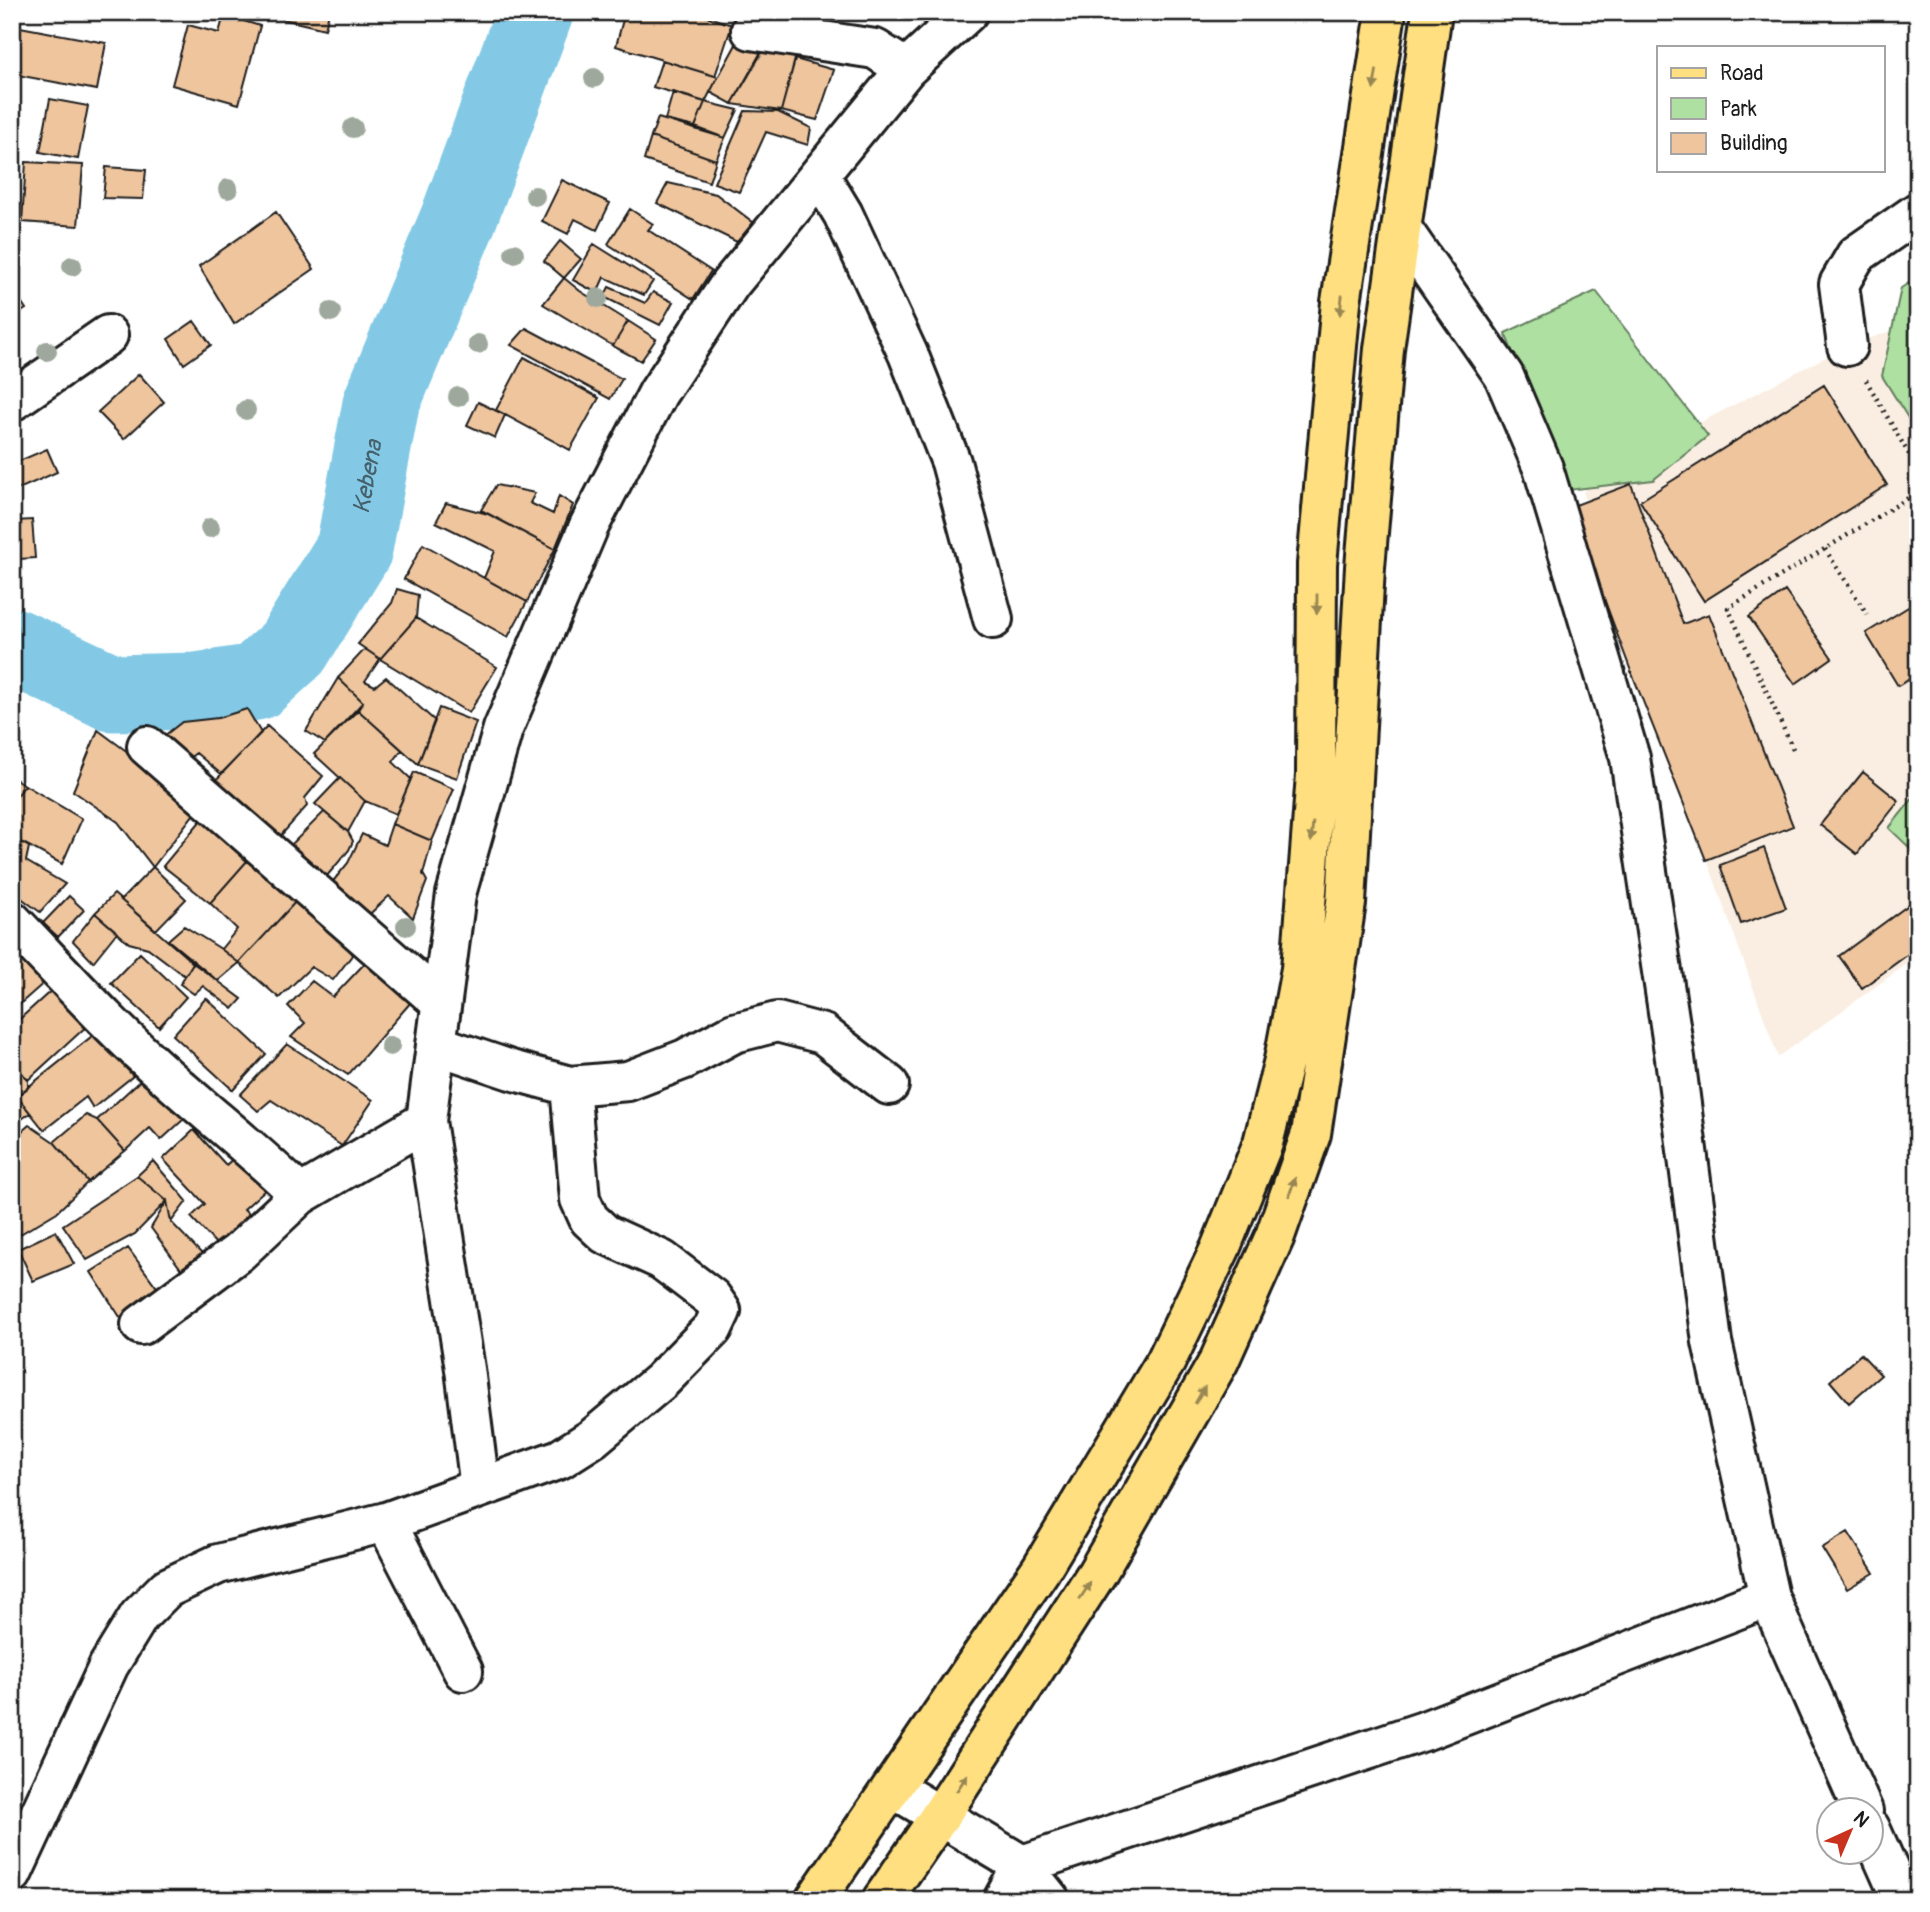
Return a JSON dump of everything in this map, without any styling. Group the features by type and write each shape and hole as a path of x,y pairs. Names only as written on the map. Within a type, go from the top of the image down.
{"main road":[{"path":"815,1900 1041,1569 1166,1361 1220,1249 1263,1143 1284,1060 1301,969 1316,775 1317,564 1341,302 1386,12"},
{"path":"882,1900 940,1816 1097,1573 1219,1361 1275,1236 1311,1134 1346,903 1365,567 1384,349 1432,12"},
{"path":"1317,564 1365,567"}],"street":[{"path":"480,1488 466,1369 426,1121 456,894 503,729 589,526 657,394 730,284 906,69 968,12"},
{"path":"751,30 875,49 906,69"},
{"path":"820,176 843,214 908,354 951,462 993,620"},
{"path":"1847,346 1839,284 1856,255 1918,212"},
{"path":"1402,229 1504,376 1528,430 1543,468 1630,758 1677,1072 1713,1342 1769,1597 1857,1797"},
{"path":"12,401 108,335"},
{"path":"147,746 440,1002"},
{"path":"12,921 159,1070 262,1157 300,1195"},
{"path":"437,1045 570,1086 628,1082 685,1059 734,1033 777,1022 823,1034 889,1085"},
{"path":"12,1874 109,1665 139,1616 167,1588 218,1564 386,1522 560,1459 593,1438 661,1381 713,1328 721,1311 712,1298 662,1261 605,1234 589,1219 580,1199 570,1086"},
{"path":"141,1325 239,1252 300,1195 426,1121"},
{"path":"386,1522 463,1671"},
{"path":"1003,1900 1022,1865 1424,1731 1769,1597"},
{"path":"893,1788 1022,1865 1050,1900"},
{"path":"1884,1858 1902,1900"}],"path":[{"path":"1847,346 1918,470"},
{"path":"1793,749 1728,608 1918,492"},
{"path":"1825,549 1867,614"}],"shaded area":[{"path":"1891,331 1918,376 1918,956 1778,1057 1682,790 1583,492 1607,471 1847,346"}],"green space":[{"path":"1918,277 1918,434 1882,376 1901,288"},
{"path":"1596,291 1708,436 1653,480 1568,490 1505,333"},
{"path":"1918,792 1918,856 1889,828"}],"building":[{"path":"252,12 329,12 325,29"},
{"path":"625,12 694,12 732,25 715,76 616,46"},
{"path":"224,15 260,26 239,104 172,85 188,25 219,33"},
{"path":"20,27 106,43 97,90 12,74"},
{"path":"739,39 761,52 732,104 710,92"},
{"path":"768,42 798,49 781,111 732,104"},
{"path":"795,59 834,70 817,120 781,111"},
{"path":"662,60 718,77 705,102 653,87"},
{"path":"673,92 705,102 695,127 665,120"},
{"path":"50,99 88,106 78,159 40,152"},
{"path":"705,102 738,110 725,138 695,127"},
{"path":"745,111 778,112 811,128 808,145 766,132 739,192 714,183"},
{"path":"658,118 725,138 716,160 651,137"},
{"path":"651,137 716,160 709,182 644,160"},
{"path":"26,162 83,165 78,226 22,222"},
{"path":"106,167 146,170 143,199 103,198"},
{"path":"562,180 610,203 597,230 575,219 568,234 542,221"},
{"path":"668,183 716,194 754,223 737,242 657,203"},
{"path":"630,209 653,224 648,230 711,271 693,299 608,244"},
{"path":"276,212 314,269 234,324 199,266"},
{"path":"560,241 581,259 564,278 544,261"},
{"path":"594,244 653,281 644,295 604,277 597,293 573,280"},
{"path":"564,278 628,321 613,346 543,304"},
{"path":"609,287 645,303 653,292 673,302 660,325 604,297"},
{"path":"14,291 26,309 12,318 12,293"},
{"path":"194,321 211,345 184,364 168,339"},
{"path":"628,321 656,339 641,361 613,346"},
{"path":"526,328 622,379 610,399 511,345"},
{"path":"524,357 599,398 570,450 496,410"},
{"path":"139,374 164,402 124,439 98,412"},
{"path":"1824,385 1887,485 1704,601 1640,501"},
{"path":"478,402 505,415 495,438 467,425"},
{"path":"47,449 57,472 12,492 12,478 16,477 12,464"},
{"path":"1631,484 1683,624 1709,614 1793,826 1706,860 1629,666 1570,507"},
{"path":"496,485 535,493 530,503 553,514 559,496 573,505 555,549 481,510"},
{"path":"446,503 488,514 555,549 527,602 484,578 495,551 436,522"},
{"path":"32,520 35,558 19,559 16,521"},
{"path":"423,544 527,602 508,637 404,579"},
{"path":"397,589 418,595 416,618 380,659 358,644 392,603"},
{"path":"1785,591 1832,658 1795,684 1749,617"},
{"path":"1918,601 1918,674 1898,686 1866,633"},
{"path":"416,618 497,667 469,713 380,659"},
{"path":"365,649 380,659 365,681 375,686 386,677 435,721 418,764 358,710 363,702 338,678"},
{"path":"338,678 363,702 325,743 306,731"},
{"path":"439,708 476,722 457,778 418,764"},
{"path":"247,709 261,733 221,774 196,753 184,762 160,739 182,722 218,718"},
{"path":"358,710 402,750 393,762 411,779 396,814 365,801 314,754"},
{"path":"267,726 323,776 305,798 307,806 275,842 214,782"},
{"path":"98,730 144,764 196,811 153,867 118,822 73,791"},
{"path":"414,772 454,789 432,841 392,824"},
{"path":"1863,772 1899,801 1857,854 1820,825"},
{"path":"12,777 25,785 12,803"},
{"path":"340,778 365,801 348,832 315,804"},
{"path":"25,785 82,819 62,864 12,837 12,803"},
{"path":"324,812 348,832 353,841 349,850 320,884 285,851"},
{"path":"202,819 247,861 210,903 163,866"},
{"path":"392,824 432,841 423,874 427,881 413,918 389,896 359,924 325,891 348,863 362,834 385,845"},
{"path":"12,837 29,847 26,861 65,884 40,912 12,891"},
{"path":"1764,848 1786,908 1741,924 1720,865"},
{"path":"247,861 298,899 239,963 221,949 237,929 210,903"},
{"path":"153,867 186,899 156,930 121,900"},
{"path":"114,894 193,963 185,976 148,948 129,943 95,913"},
{"path":"69,896 84,910 58,937 43,923"},
{"path":"1918,898 1918,947 1862,988 1839,956"},
{"path":"298,899 353,954 333,980 311,967 279,998 239,963"},
{"path":"95,913 117,932 93,962 73,941"},
{"path":"184,926 239,963 218,981 168,940"},
{"path":"12,943 46,981 12,1011"},
{"path":"140,953 186,997 159,1027 111,983"},
{"path":"193,963 242,999 233,1009 203,986 194,994 180,984"},
{"path":"365,963 411,1002 348,1075 291,1037 305,1023 288,1006 312,981 333,997"},
{"path":"54,988 89,1024 28,1080 12,1061 12,1026"},
{"path":"206,998 266,1054 233,1090 173,1035"},
{"path":"96,1033 133,1076 93,1108 86,1097 44,1130 17,1096"},
{"path":"287,1044 373,1100 342,1146 271,1100 258,1111 240,1095"},
{"path":"12,1061 28,1080 28,1088 17,1096 30,1113 12,1126"},
{"path":"145,1076 184,1119 161,1140 150,1128 125,1151 97,1120"},
{"path":"86,1115 97,1120 125,1151 88,1182 54,1142"},
{"path":"29,1125 54,1142 88,1182 57,1212 12,1239 12,1140"},
{"path":"194,1130 226,1165 235,1157 266,1189 244,1209 252,1217 219,1247 191,1217 205,1204 163,1159"},
{"path":"153,1161 187,1201 171,1222 167,1201 137,1176"},
{"path":"137,1176 167,1201 135,1234 87,1260 63,1225"},
{"path":"167,1201 171,1222 202,1254 181,1269 151,1228"},
{"path":"56,1231 74,1264 33,1281 18,1249"},
{"path":"128,1248 161,1293 120,1317 91,1272"},
{"path":"1861,1354 1881,1375 1849,1403 1830,1381"},
{"path":"1848,1532 1874,1573 1847,1589 1822,1548"}],"waterway":[{"name":"Kebena","path":"12,646 113,693 196,691 256,682 293,648 354,549 381,404 458,220 535,12"}]}
